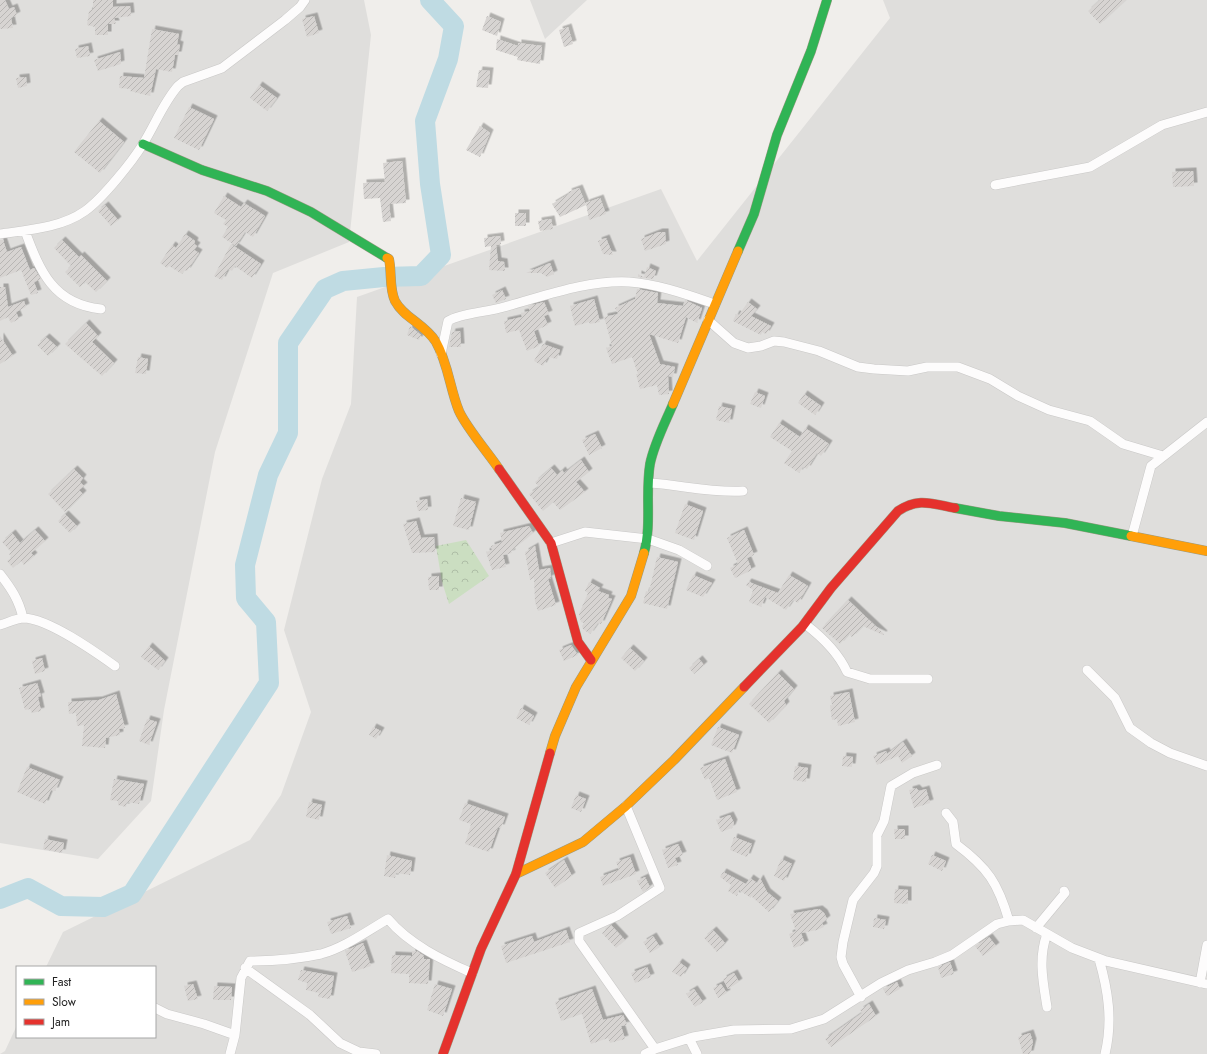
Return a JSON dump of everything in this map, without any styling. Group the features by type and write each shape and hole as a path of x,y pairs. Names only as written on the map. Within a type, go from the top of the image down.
{"street":[{"path":"0,234 25,231 63,222 85,211 126,168 143,144 178,86 183,82 222,68 285,20 300,7 305,0"},
{"path":"443,1054 481,949 516,874 555,736 576,687 631,596 648,539 650,465 654,450 754,214 777,134 811,51 827,0"},
{"path":"995,185 1090,167 1162,124 1207,112"},
{"path":"143,144 202,170 267,190 306,210 380,252 389,259 392,268 391,284 394,300 401,312 430,332 441,355 460,413 551,543 558,561 578,642 591,660"},
{"path":"25,231 37,262 46,279 59,292 81,305 101,309"},
{"path":"441,355 446,327 448,321 453,318 479,314 577,288 611,282 630,282 682,293 715,304"},
{"path":"708,320 734,343 748,348 774,342 784,342 819,351 858,367 874,369 908,371 927,367 958,367 990,379 1018,396 1049,410 1090,421 1123,444 1163,456"},
{"path":"1132,536 1151,466 1207,422"},
{"path":"650,483 672,484 705,490 743,491"},
{"path":"516,874 583,842 626,806 674,760 805,624 831,588 870,542 898,511 909,504 921,502 999,516 1065,523 1207,551"},
{"path":"551,543 585,532 648,539 679,550 707,566"},
{"path":"0,574 12,589 20,604 23,618"},
{"path":"0,625 23,618 39,622 73,637 115,666"},
{"path":"805,624 842,660 847,672 870,679 928,679"},
{"path":"1087,670 1115,698 1130,728 1151,743 1170,753 1207,766"},
{"path":"862,997 849,977 841,957 853,900 874,874 877,866 878,835 884,821 891,786 913,773 937,765"},
{"path":"626,806 660,888 617,916 579,933 579,941 654,1049"},
{"path":"946,813 953,822 956,844 989,874 1001,895 1009,921"},
{"path":"1036,928 1065,893 1064,891"},
{"path":"230,1054 234,1035 241,978 250,961 273,961 322,953 349,941 388,919 398,932 442,959 472,973"},
{"path":"645,1054 654,1049 689,1038 734,1030 802,1027 824,1019 862,997 881,983 908,970 952,955 997,924 1009,921 1023,920 1072,948 1099,959 1203,983 1207,944"},
{"path":"1047,934 1042,947 1042,967 1047,1007"},
{"path":"1099,959 1107,986 1109,1006 1109,1034 1105,1054"},
{"path":"245,968 310,1015 340,1043 359,1052 376,1054"},
{"path":"156,1008 167,1014 197,1022 234,1035"},
{"path":"689,1038 696,1054"}],"shaded area":[{"path":"0,0 364,0 371,35 349,242 273,273 215,452 164,710 151,801 98,859 0,843"},
{"path":"530,0 587,0 545,39"},
{"path":"883,0 1207,0 1207,1054 0,1054 5,1051 16,1027 16,1038 156,1038 156,966 46,966 63,932 250,840 281,795 311,712 284,630 322,479 351,404 357,297 661,189 697,261 890,18"}],"green space":[{"path":"466,540 489,576 449,604 442,582 436,546"}],"building":[{"path":"0,0 5,0 9,9 14,7 17,15 11,18 13,28 0,29"},
{"path":"93,0 113,0 113,7 130,6 131,16 114,18 116,24 108,24 108,35 95,35 95,27 87,25 89,11 93,9"},
{"path":"1100,0 1126,0 1100,24 1088,11"},
{"path":"314,16 319,33 307,37 302,19"},
{"path":"487,16 501,22 497,36 482,30"},
{"path":"568,27 573,44 564,47 559,30"},
{"path":"152,29 179,34 177,44 180,45 178,55 175,55 172,72 156,69 150,96 130,91 131,89 119,88 120,76 144,78"},
{"path":"497,39 518,46 518,43 542,46 540,64 517,60 518,57 496,50"},
{"path":"88,46 90,56 77,58 75,49"},
{"path":"120,52 121,64 98,71 94,60"},
{"path":"479,70 490,71 488,88 476,87"},
{"path":"26,77 27,86 18,88 16,78"},
{"path":"259,85 277,98 267,111 250,98"},
{"path":"189,107 214,119 199,150 174,138"},
{"path":"99,121 124,142 100,173 74,152"},
{"path":"480,126 490,133 480,157 466,150"},
{"path":"402,161 406,203 389,204 391,221 383,222 380,198 364,199 363,183 385,182 383,163"},
{"path":"1193,171 1194,186 1173,187 1172,172"},
{"path":"579,188 586,205 560,217 552,204 569,194 568,192"},
{"path":"224,196 241,207 244,203 265,216 253,237 245,232 236,246 222,237 228,227 223,224 226,220 214,213"},
{"path":"600,198 606,214 589,220 586,203"},
{"path":"105,205 118,220 111,226 98,211"},
{"path":"515,213 526,213 526,226 515,226"},
{"path":"551,219 553,229 540,231 538,221"},
{"path":"659,232 665,232 666,244 645,251 641,239"},
{"path":"185,234 195,241 194,244 197,246 194,250 199,253 187,271 185,270 182,274 169,266 167,268 160,263 172,245 176,248"},
{"path":"500,236 501,244 496,245 498,261 504,262 505,271 489,270 491,246 485,247 484,238"},
{"path":"606,238 613,255 603,254 598,241"},
{"path":"0,240 3,240 7,252 21,247 30,270 34,268 41,279 34,282 38,293 31,295 21,270 0,278"},
{"path":"62,240 79,257 81,255 107,281 96,292 85,282 80,287 65,272 71,266 54,248"},
{"path":"231,244 261,264 252,278 235,266 232,271 228,269 222,280 214,276"},
{"path":"550,263 554,274 547,277 541,273 526,273"},
{"path":"647,267 656,271 653,279 638,277 638,274 644,277"},
{"path":"0,287 5,287 8,307 24,301 26,307 16,312 19,319 11,323 8,317 0,321"},
{"path":"637,289 658,293 657,303 683,306 685,300 702,308 697,323 686,317 678,343 649,334 660,364 675,367 673,377 668,376 669,394 659,395 657,385 640,389 636,374 638,374 632,357 612,364 606,348 612,346 604,317 618,314 615,308 635,299"},
{"path":"502,290 506,299 496,303 492,295"},
{"path":"594,299 600,322 590,324 589,322 575,326 570,306"},
{"path":"544,302 549,314 544,316 548,325 534,331 539,346 527,351 519,330 506,333 504,321 522,317 521,313 530,311 528,306"},
{"path":"748,302 757,309 751,316 771,326 766,334 762,332 761,335 733,321 736,314 739,315"},
{"path":"86,323 98,336 92,342 114,363 102,376 65,344"},
{"path":"410,326 421,335 419,340 407,335"},
{"path":"460,331 461,347 449,347 452,332"},
{"path":"0,336 13,356 0,364"},
{"path":"46,337 57,347 48,356 37,345"},
{"path":"543,344 560,350 557,359 548,357 543,366 534,361"},
{"path":"138,357 148,359 146,374 135,373"},
{"path":"755,392 765,396 761,408 750,404"},
{"path":"804,394 821,406 815,415 798,403"},
{"path":"719,406 732,409 729,423 716,420"},
{"path":"779,423 800,437 805,428 829,444 821,456 817,453 807,469 803,467 799,473 784,463 792,451 770,437"},
{"path":"595,434 602,448 589,455 582,440"},
{"path":"581,460 589,472 576,482 585,492 560,510 553,502 543,511 529,494 539,487 535,482 551,468 557,475 562,470 564,473"},
{"path":"74,469 83,478 80,482 84,486 79,490 83,494 65,512 48,494"},
{"path":"461,498 476,502 469,530 453,526"},
{"path":"427,499 428,510 418,511 416,501"},
{"path":"685,504 703,511 694,540 675,533"},
{"path":"65,514 77,526 70,533 58,521"},
{"path":"416,521 421,538 434,537 435,552 412,553 403,524"},
{"path":"529,526 533,533 511,551 512,553 503,555 506,567 492,570 486,552 492,550 491,546 502,542 500,533"},
{"path":"35,530 45,541 31,553 34,556 24,565 21,561 13,568 7,561 12,557 9,554 11,552 2,542 12,533 20,543"},
{"path":"744,530 754,555 747,558 752,570 735,578 730,568 738,564 727,538"},
{"path":"535,546 539,570 550,568 551,578 548,579 556,605 538,611 535,602 534,578 530,580 525,552"},
{"path":"657,557 678,562 667,609 643,603 646,591 649,592"},
{"path":"693,575 712,583 703,597 686,590"},
{"path":"789,575 808,586 798,603 793,600 786,610 765,597 761,607 749,602 753,590 746,585 748,582 778,593"},
{"path":"439,576 439,590 429,590 428,577"},
{"path":"589,582 600,588 598,591 609,595 608,598 612,599 601,624 598,623 590,634 583,629 582,626 584,623 581,622 579,614 588,593 585,591"},
{"path":"848,600 884,634 883,635 863,626 852,637 849,634 840,644 822,628"},
{"path":"571,645 578,655 564,661 559,650"},
{"path":"149,646 165,661 158,670 141,657"},
{"path":"630,648 644,661 635,671 621,658"},
{"path":"42,658 45,671 35,674 32,661"},
{"path":"699,659 704,665 694,674 689,668"},
{"path":"778,673 794,689 784,701 786,705 769,723 749,704"},
{"path":"37,683 41,696 38,697 41,711 32,713 30,709 25,710 19,688"},
{"path":"849,692 855,722 838,726 837,719 832,720 830,706 832,705 830,696"},
{"path":"116,694 125,728 119,729 120,735 106,738 105,748 82,746 84,725 77,726 76,713 69,714 68,702 99,700"},
{"path":"521,708 534,716 529,725 516,718"},
{"path":"147,719 157,722 149,745 139,741"},
{"path":"373,727 381,731 376,739 369,735"},
{"path":"718,727 739,735 732,753 711,745"},
{"path":"903,742 912,756 902,763 898,756 877,765 873,756 886,751 887,754"},
{"path":"843,756 853,757 852,767 842,766"},
{"path":"725,759 737,792 717,800 709,778 705,780 700,768"},
{"path":"795,766 808,768 806,782 793,780"},
{"path":"27,767 60,780 55,791 51,790 45,804 17,792"},
{"path":"114,779 144,784 139,804 127,802 126,807 118,805 118,801 110,800"},
{"path":"916,788 919,791 926,789 930,803 914,808 909,790"},
{"path":"576,795 586,799 581,812 571,808"},
{"path":"309,802 322,805 319,820 306,817"},
{"path":"465,803 505,817 501,828 498,827 489,852 465,844 471,824 459,820"},
{"path":"730,815 734,823 732,828 721,832 716,820"},
{"path":"894,829 905,829 905,839 895,839"},
{"path":"734,837 752,844 747,857 730,850"},
{"path":"45,839 64,843 62,853 43,849"},
{"path":"678,844 683,855 675,858 678,865 668,868 662,850"},
{"path":"387,855 412,861 410,875 396,873 395,878 384,876"},
{"path":"932,855 946,861 942,871 928,864"},
{"path":"630,857 636,874 603,886 600,877 619,870 616,862"},
{"path":"781,859 792,864 784,881 774,876"},
{"path":"564,860 572,876 555,888 545,873"},
{"path":"723,872 746,884 750,878 757,883 760,878 767,892 778,901 769,912 751,896 751,898 739,890 737,896 728,891 731,885 720,877"},
{"path":"645,877 650,887 643,892 637,881"},
{"path":"895,889 908,890 908,904 894,903"},
{"path":"819,909 824,913 827,919 822,923 824,927 801,933 805,944 794,948 789,934 796,931 790,914"},
{"path":"347,916 351,928 331,934 327,922"},
{"path":"874,918 886,920 884,929 873,927"},
{"path":"611,925 625,940 616,948 602,933"},
{"path":"566,930 570,942 506,963 501,946 532,936 534,942"},
{"path":"713,930 725,943 717,952 704,938"},
{"path":"653,936 660,947 650,953 643,942"},
{"path":"989,937 996,946 983,956 975,946"},
{"path":"363,943 371,966 352,972 345,951"},
{"path":"412,951 417,951 424,956 424,959 430,959 428,984 409,983 409,974 391,973 392,955 412,956"},
{"path":"679,962 687,968 681,977 672,972"},
{"path":"950,962 954,974 941,978 938,967"},
{"path":"647,967 651,977 635,983 631,973"},
{"path":"301,970 334,976 330,999 318,997 319,993 306,990 307,983 298,980"},
{"path":"734,973 739,982 728,989 723,979"},
{"path":"897,982 900,989 887,996 883,989"},
{"path":"193,984 198,999 188,1001 184,986"},
{"path":"435,984 452,989 443,1016 427,1010"},
{"path":"721,984 727,993 718,998 713,988"},
{"path":"214,986 232,987 231,1000 213,1000"},
{"path":"592,989 603,1020 623,1015 627,1025 621,1026 625,1039 610,1043 608,1038 591,1044 582,1014 561,1021 555,1002"},
{"path":"694,989 703,1002 695,1007 686,994"},
{"path":"869,1004 876,1016 831,1047 825,1039 862,1013 860,1010"},
{"path":"1030,1033 1033,1042 1030,1054 1023,1054 1018,1037"}],"waterway":[{"path":"0,899 28,888 61,906 103,907 132,894 269,683 266,622 246,598 245,565 268,475 288,433 288,343 325,289 343,281 384,277 421,276 441,255 430,184 425,121 448,59 454,26 430,0"}],"traffic: fast":[{"path":"738,251 754,214 777,135 811,51 827,0"},
{"path":"143,144 202,170 267,191 311,212 387,258"},
{"path":"644,553 648,531 648,486 650,464 657,441 673,404"},
{"path":"955,508 999,516 1065,523 1131,536"}],"traffic: slow":[{"path":"673,404 738,251"},
{"path":"387,258 389,259 390,264 392,291 395,301 399,307 426,330 436,342 446,367 459,411 472,432 499,469"},
{"path":"1131,536 1207,551"},
{"path":"550,753 555,736 576,687 631,596 644,553"},
{"path":"516,874 583,842 626,806 674,760 744,687"}],"traffic: jam":[{"path":"499,469 551,543 578,642 591,660"},
{"path":"744,687 802,627 831,588 898,511 913,504 919,503 955,508"},
{"path":"443,1054 481,949 516,874 550,753"}]}
